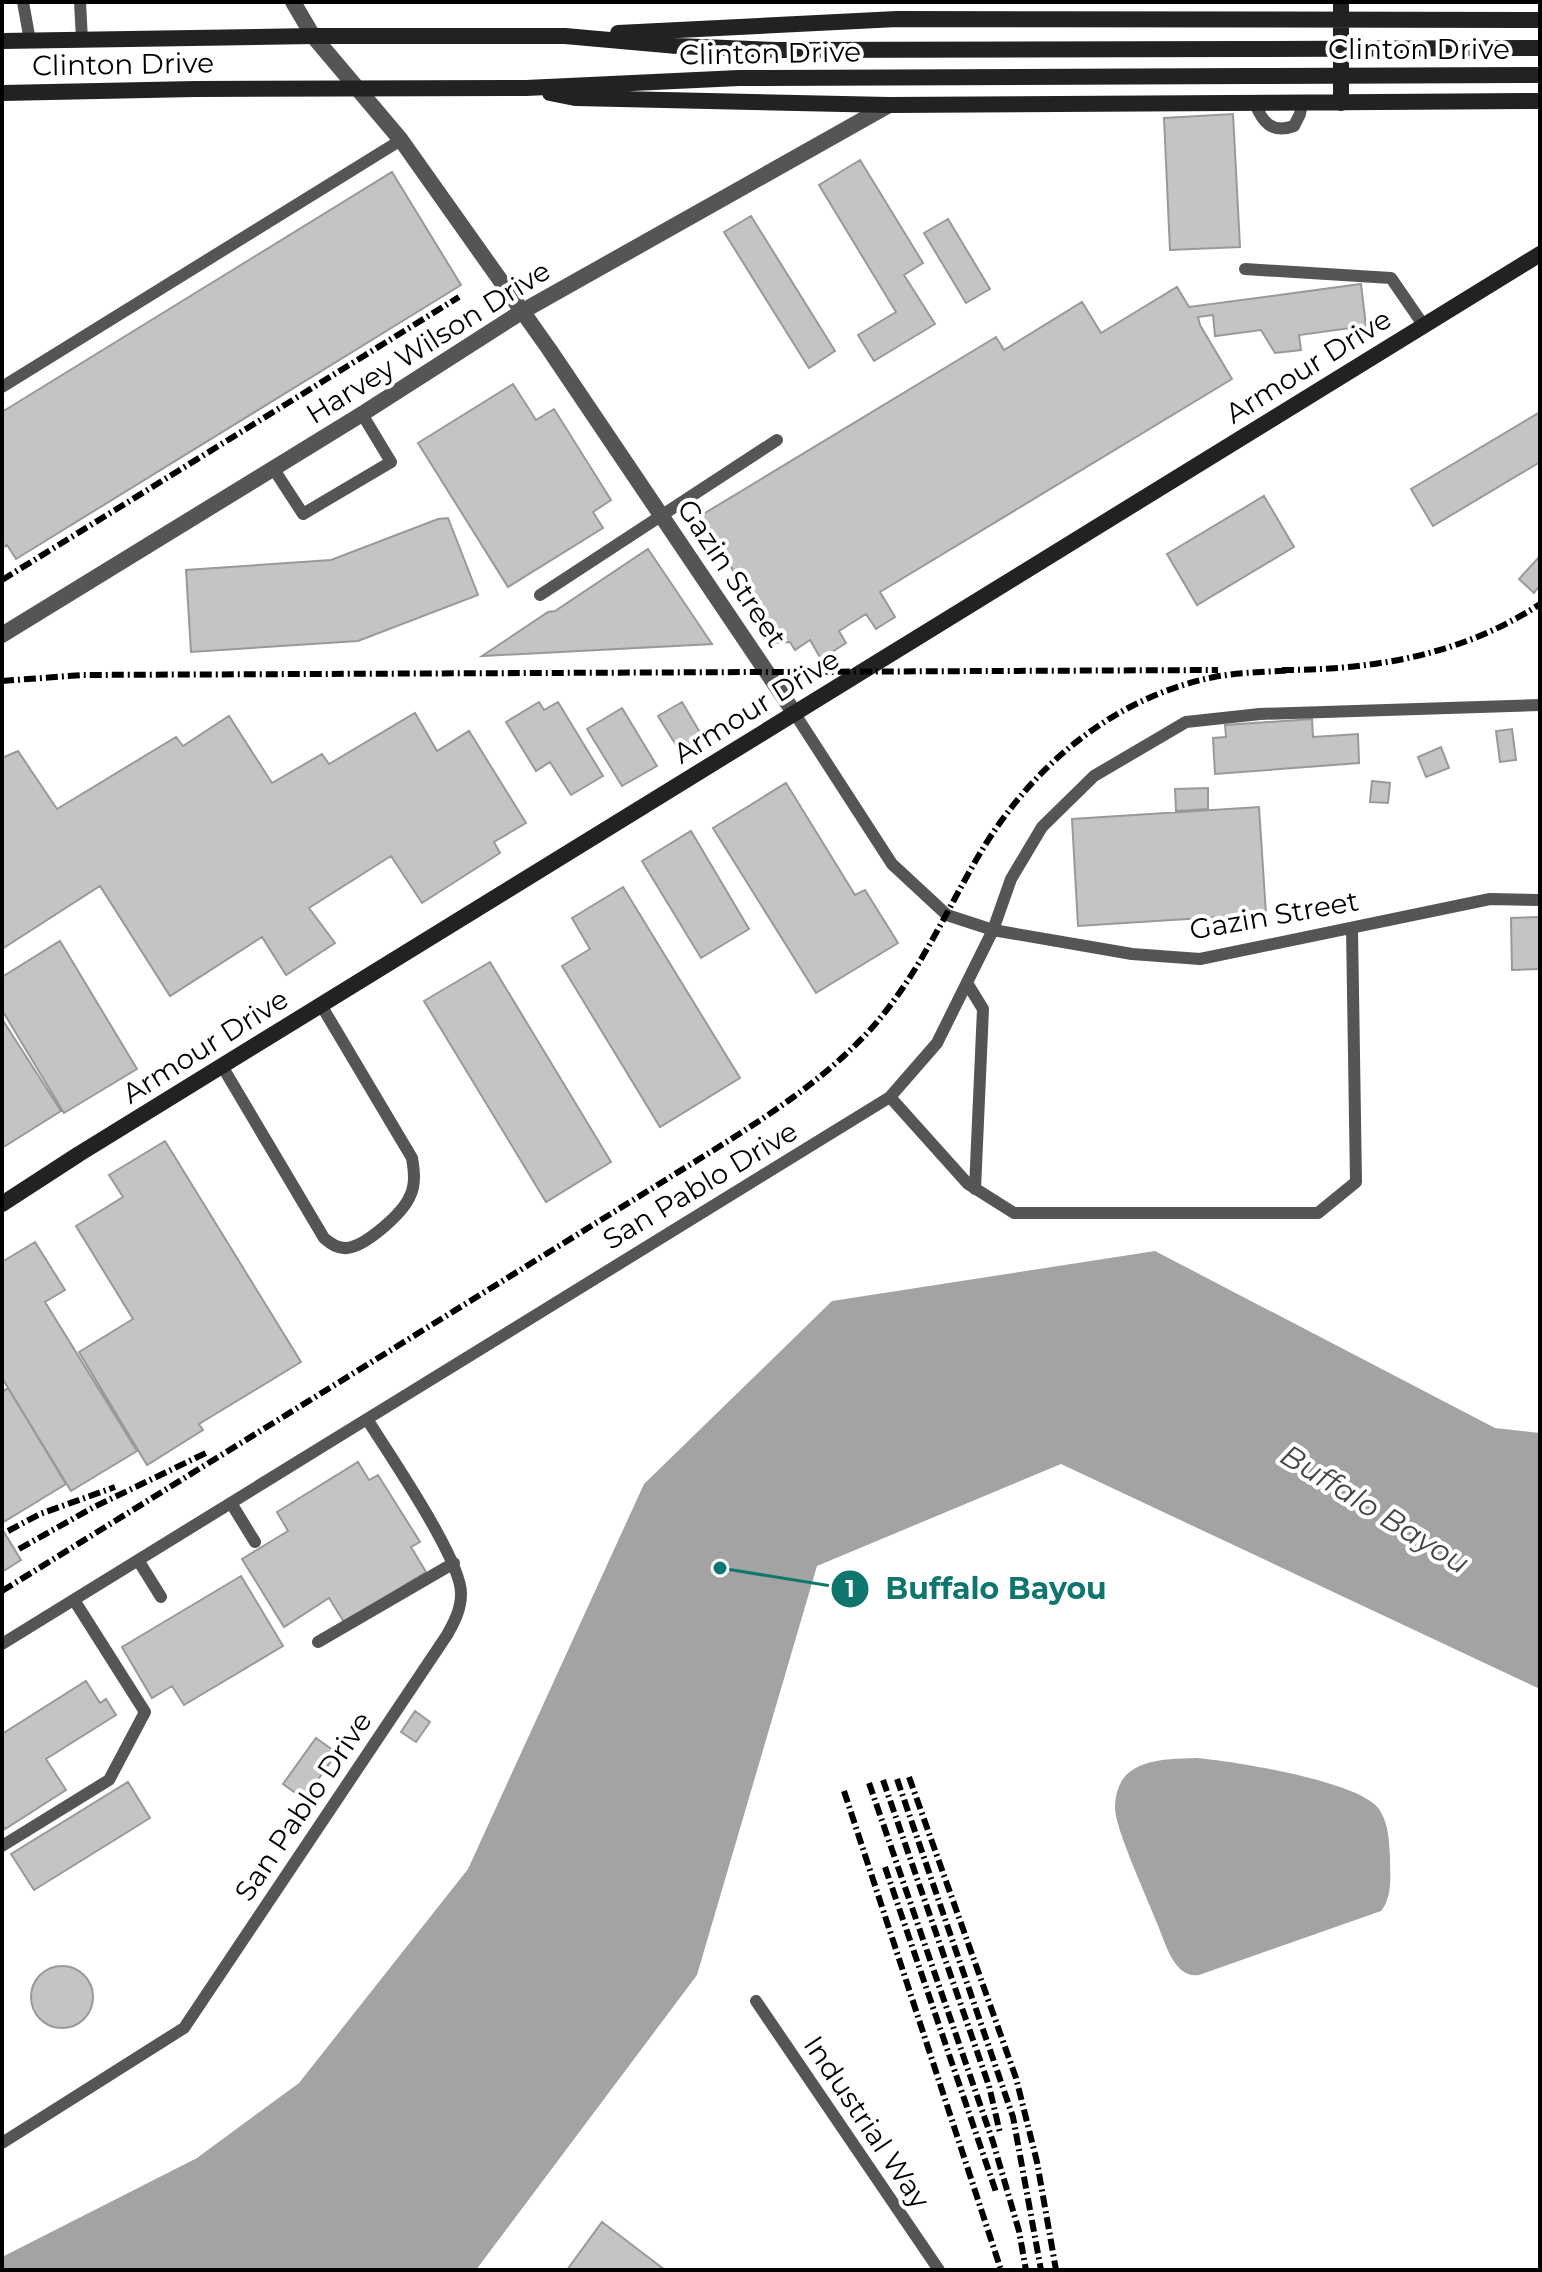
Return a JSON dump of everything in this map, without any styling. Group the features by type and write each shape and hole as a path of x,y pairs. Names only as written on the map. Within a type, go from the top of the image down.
{"street":[{"name":"Gazin Street","path":"293,2 313,36 401,140 523,311 795,714"},
{"path":"1341,2 1341,103"},
{"path":"565,36 897,19 1540,20"},
{"name":"Clinton Drive","path":"2,41 565,36 677,46 776,50 1540,48"},
{"name":"Clinton Drive","path":"2,93 526,88 739,78 1540,75"},
{"path":"526,88 575,98 889,105 1540,101"},
{"name":"Harvey Wilson Drive","path":"2,635 362,414 523,311 889,105"},
{"name":"Armour Drive","path":"2,1204 1540,254"}],"lane":[{"path":"23,2 30,41"},
{"path":"80,2 82,40"},
{"path":"1255,103 1261,120 1268,126 1287,129 1294,126 1302,103"},
{"path":"2,387 401,140"},
{"path":"1245,269 1391,278 1424,326"},
{"path":"273,468 303,514 391,462 362,414"},
{"path":"540,595 777,440"},
{"name":"San Pablo Drive","path":"2,1644 890,1097 937,1043 993,930 1011,879 1042,827 1094,776 1186,722 1260,714 1540,705"},
{"name":"Gazin Street","path":"795,714 892,864 947,915 993,930 1132,954 1200,959 1490,899 1540,900"},
{"path":"890,1097 968,1184 1014,1213 1318,1213 1356,1182 1352,928"},
{"path":"967,983 983,1009 975,1189"},
{"path":"222,1066 324,1238 337,1247 352,1247 389,1224 404,1208 412,1192 414,1172 412,1158 321,1005"},
{"name":"San Pablo Drive","path":"2,2143 184,2028 447,1635 457,1615 461,1594 454,1563 367,1419"},
{"path":"231,1503 255,1542"},
{"path":"138,1560 161,1597"},
{"path":"318,1642 454,1563"},
{"path":"2,1846 109,1780 145,1712 74,1600"},
{"name":"Industrial Way","path":"756,2001 939,2270"}],"water":[{"path":"1155,1251 1495,1428 1540,1433 1540,1689 1061,1464 817,1566 697,1975 476,2270 2,2270 2,2257 197,2158 299,2083 468,1869 644,1484 832,1301"},
{"path":"1196,1758 1294,1774 1322,1781 1367,1799 1379,1809 1389,1839 1390,1885 1381,1911 1199,1975 1183,1971 1167,1949 1120,1831 1115,1803 1123,1778 1138,1767 1162,1760"}],"building":[{"path":"1233,114 1240,247 1170,250 1164,118"},
{"path":"860,160 923,263 904,275 935,324 874,361 858,335 896,312 819,185"},
{"path":"392,172 461,285 16,559 7,545 2,548 2,412"},
{"path":"751,216 835,351 809,368 724,232"},
{"path":"948,219 990,289 966,303 924,233"},
{"path":"1361,284 1366,326 1299,335 1301,350 1275,353 1261,330 1215,336 1213,315 1198,317 1232,379 880,592 895,617 876,629 866,614 839,631 846,643 821,659 810,640 795,650 790,642 777,643 700,516 996,337 1004,350 1082,302 1101,333 1177,287 1189,307"},
{"path":"513,384 536,420 554,409 611,500 593,512 603,528 508,587 418,443"},
{"path":"1540,412 1540,462 1433,526 1411,489"},
{"path":"1264,496 1294,547 1197,605 1167,554"},
{"path":"448,518 478,595 358,641 191,652 186,570 331,560 438,519"},
{"path":"648,549 712,644 482,656 548,612 555,611"},
{"path":"1540,556 1540,585 1534,593 1519,579"},
{"path":"539,702 544,710 558,702 603,776 571,795 550,762 536,771 506,722"},
{"path":"682,702 702,736 679,750 658,716"},
{"path":"622,708 657,766 622,786 587,729"},
{"path":"415,713 437,751 469,731 526,823 494,842 500,853 422,903 391,856 309,908 335,943 286,975 262,937 170,996 100,886 2,949 2,758 18,751 57,809 176,737 183,746 229,716 272,783 322,754 329,764"},
{"path":"1312,719 1313,737 1358,734 1359,763 1215,774 1213,738 1226,737 1225,725"},
{"path":"1512,729 1516,760 1500,762 1496,731"},
{"path":"1441,747 1449,768 1426,777 1418,757"},
{"path":"1372,781 1390,783 1388,803 1370,802"},
{"path":"786,783 855,895 865,890 898,943 816,993 713,828"},
{"path":"1208,788 1208,809 1176,811 1175,789"},
{"path":"1259,807 1266,914 1078,926 1072,819"},
{"path":"691,831 749,929 701,958 642,861"},
{"path":"623,887 740,1078 660,1127 562,966 590,949 572,918"},
{"path":"1540,917 1540,969 1512,970 1511,918"},
{"path":"60,941 137,1069 64,1113 2,1010 2,977"},
{"path":"490,962 611,1162 546,1202 424,1001"},
{"path":"2,1019 61,1111 2,1148"},
{"path":"165,1141 301,1362 199,1424 203,1430 147,1465 79,1352 133,1319 76,1226 123,1197 109,1175"},
{"path":"35,1242 65,1290 45,1302 137,1451 71,1491 2,1378 2,1262"},
{"path":"8,1388 66,1484 2,1523 2,1392"},
{"path":"358,1462 369,1480 378,1475 420,1542 411,1547 426,1572 344,1622 329,1598 284,1627 242,1559 288,1531 277,1512"},
{"path":"2,1529 21,1560 2,1572"},
{"path":"241,1576 283,1646 184,1705 172,1686 152,1698 122,1647"},
{"path":"86,1681 100,1703 106,1699 116,1715 46,1759 66,1790 5,1829 2,1824 2,1734"},
{"path":"415,1711 430,1722 416,1742 401,1732"},
{"path":"316,1738 337,1753 304,1799 283,1784"},
{"path":"128,1782 150,1818 34,1890 11,1854"},
{"path":"62,1966 74,1968 84,1975 91,1985 91,2009 84,2019 74,2026 62,2028 50,2026 40,2019 33,2009 31,1997 33,1985 40,1975 50,1968"},
{"path":"602,2222 665,2270 567,2270"}],"railway":[{"path":"2,580 459,297"},
{"path":"1282,670 1350,667 1416,656 1480,636 1540,604"},
{"path":"2,681 82,675 1218,670"},
{"path":"2,1591 714,1150 797,1095 847,1053 887,1010 929,946 1000,823 1023,793 1078,741 1109,719 1177,687 1224,675 1293,670"},
{"path":"19,1549 94,1507 208,1452"},
{"path":"8,1531 40,1514 115,1487"},
{"path":"909,1777 1016,2078 1037,2162 1056,2270"},
{"path":"897,1779 1013,2117 1041,2270"},
{"path":"883,1780 989,2086 1000,2133"},
{"path":"869,1783 993,2142 1019,2231 1026,2270"},
{"path":"844,1791 1001,2270"},
{"path":"885,1867 996,2192"}],"place":[{"name":"Buffalo Bayou","path":"720,1568"}]}
